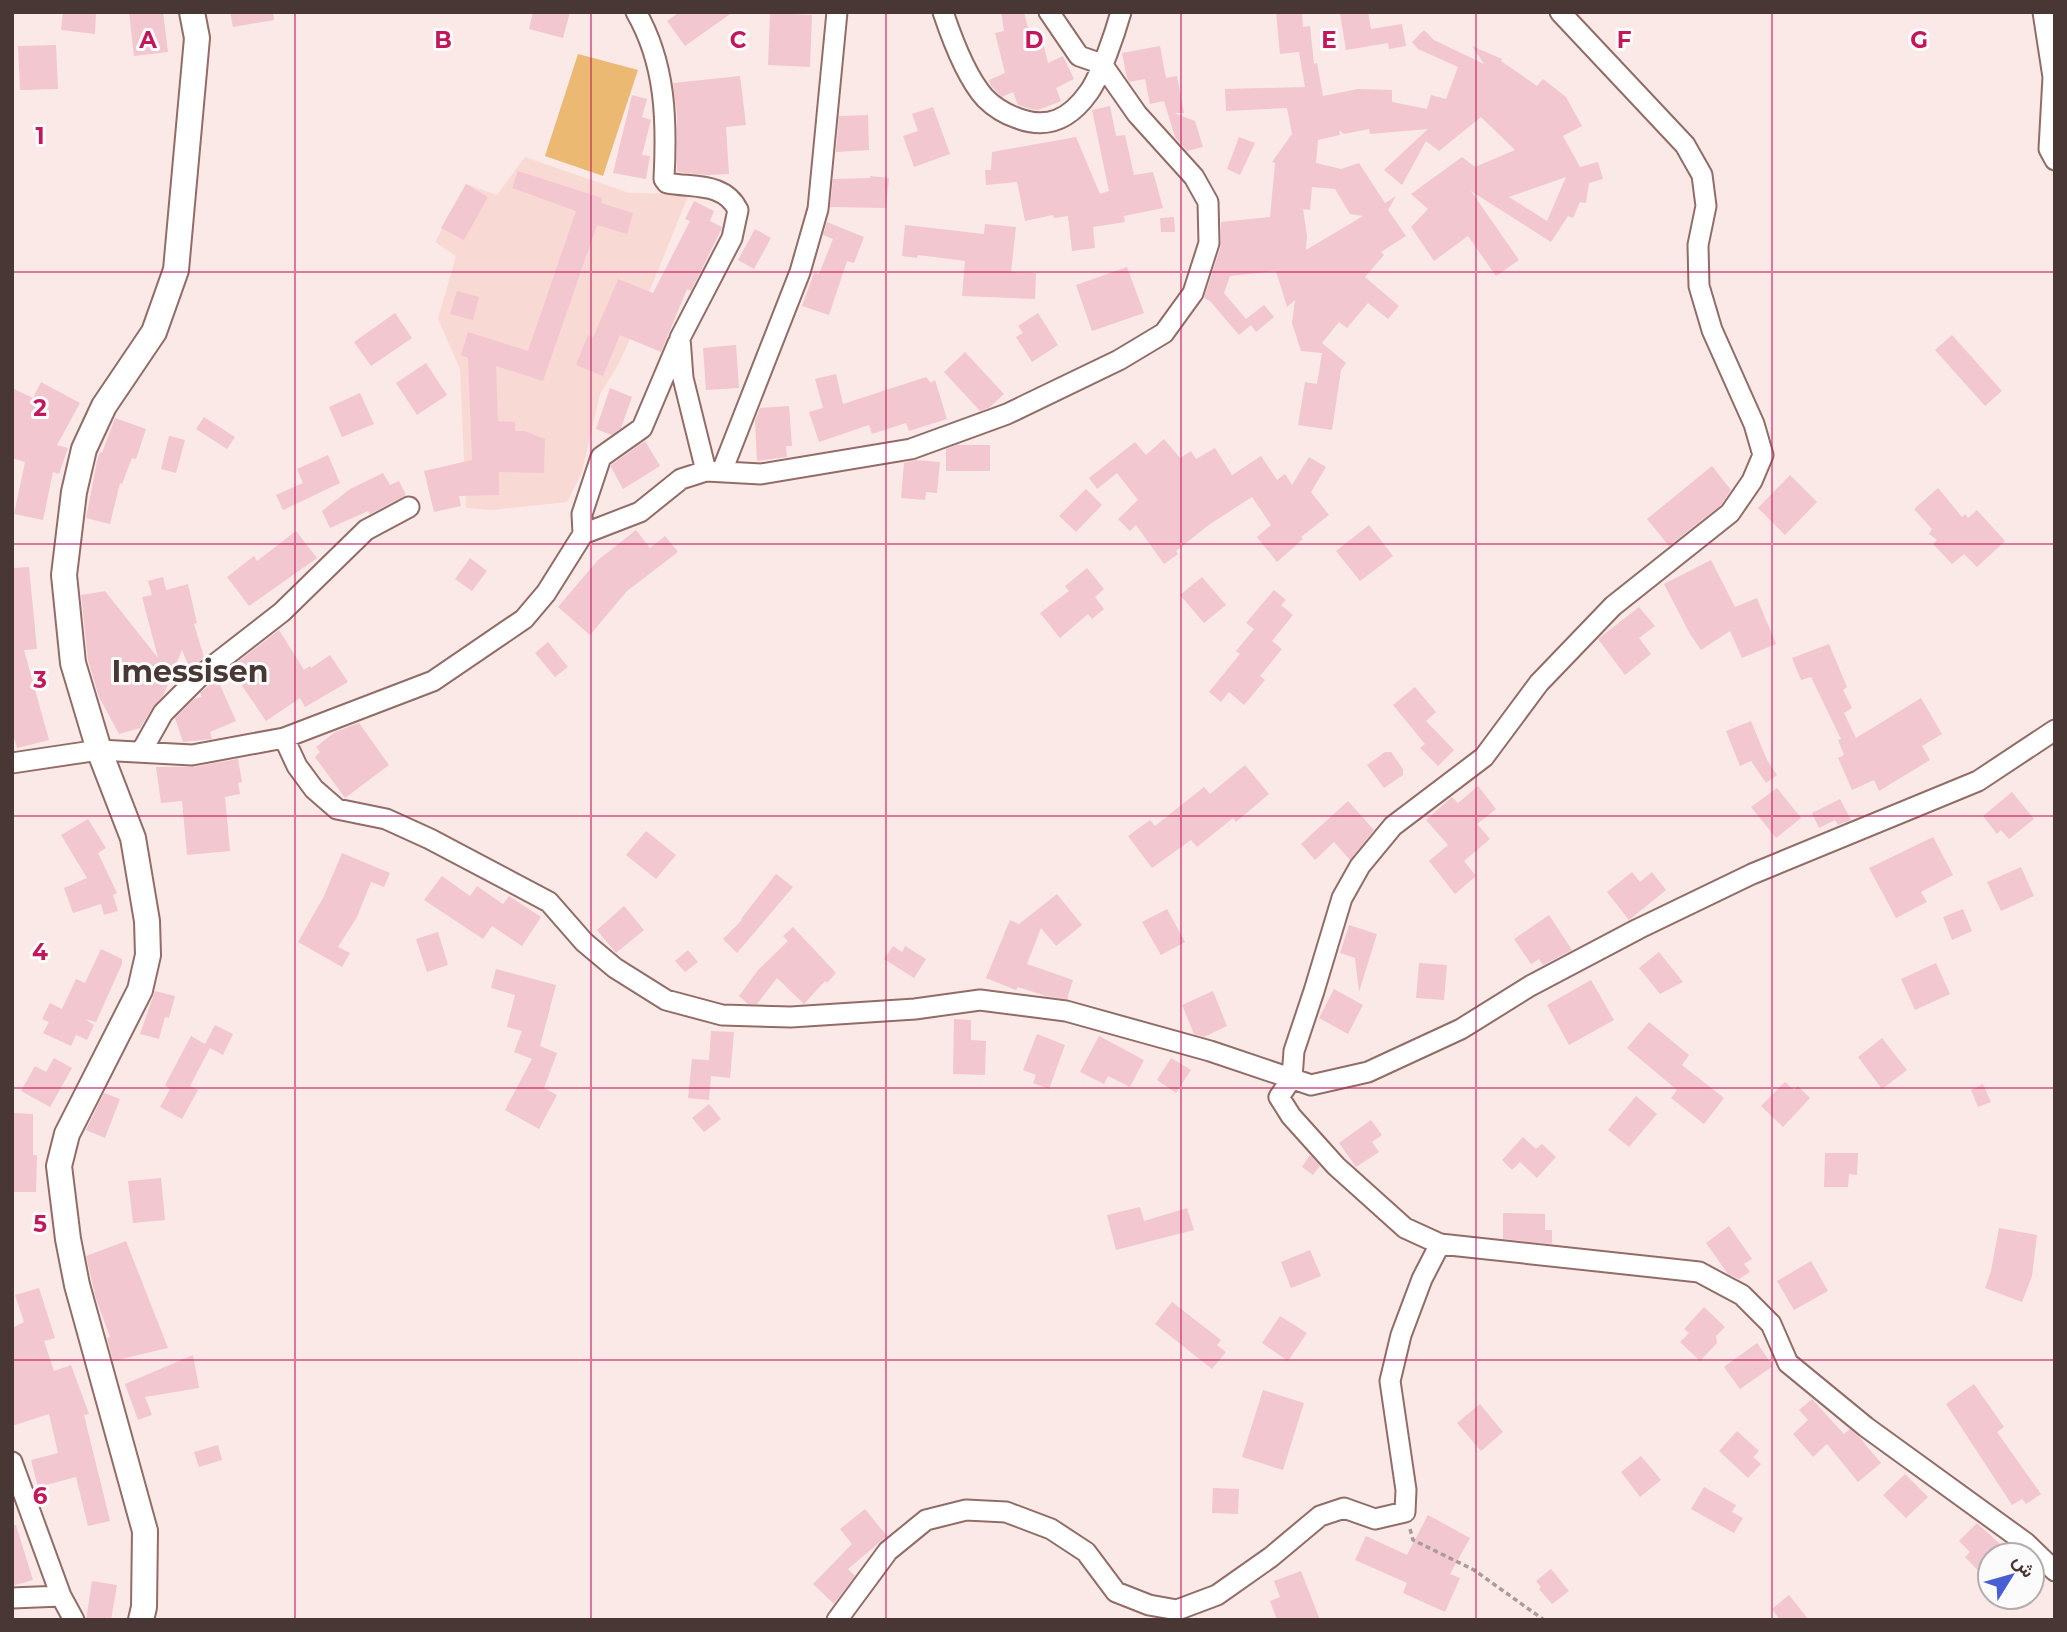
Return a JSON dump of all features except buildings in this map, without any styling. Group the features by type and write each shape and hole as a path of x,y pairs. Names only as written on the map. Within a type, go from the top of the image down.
{"street":[{"path":"141,1620 144,1607 145,1531 77,1285 66,1225 60,1166 67,1134 140,990 148,955 146,921 133,838 99,750 73,663 64,575 74,492 84,449 104,406 154,332 176,270 197,38 192,12"},
{"path":"12,763 99,750 192,755 284,738 433,681 524,619 546,593 583,534 582,514 601,457 642,428 680,338 732,238 738,210 727,195 712,188 667,183 664,179 666,108 649,36 636,12"},
{"path":"714,471 741,429 800,272 818,209 837,12"},
{"path":"943,12 957,51 985,98 1004,113 1032,124 1049,124 1066,116 1090,91 1121,12"},
{"path":"583,534 640,512 681,479 714,471 761,474 911,449 1007,414 1119,360 1164,333 1193,293 1209,243 1208,202 1194,177 1137,114 1102,64 1079,56 1049,12"},
{"path":"1560,12 1685,145 1702,175 1706,206 1698,245 1699,286 1712,330 1754,424 1763,455 1752,481 1730,513 1613,606 1539,683 1484,757 1393,826 1360,866 1342,898 1294,1051 1292,1078 1279,1097 1291,1116 1336,1166 1405,1227 1440,1244 1699,1272 1742,1295 1772,1324 1788,1363 1866,1427 2026,1543 2055,1571"},
{"path":"2043,12 2053,77 2049,149 2055,160"},
{"path":"680,338 683,378 714,471"},
{"path":"141,752 163,713 201,675 282,612 366,530 409,506"},
{"path":"284,738 297,766 314,789 337,808 386,819 430,839 548,902 584,942 615,968 666,1000 722,1015 792,1017 915,1009 980,1000 1066,1011 1210,1051 1311,1085 1368,1072 1461,1029 1542,980 1638,929 1752,874 1978,780 2055,730"},
{"path":"837,1620 888,1551 926,1520 966,1510 1006,1512 1051,1529 1086,1552 1116,1592 1149,1605 1177,1610 1217,1595 1271,1557 1320,1516 1344,1508 1375,1519 1405,1512 1406,1490 1390,1381 1401,1335 1422,1279 1440,1244"},
{"path":"12,1462 61,1596 74,1620"},
{"path":"12,1598 61,1596"}],"path":[{"path":"1405,1512 1413,1540 1474,1570 1544,1620"}],"shaded area":[{"path":"578,54 638,70 603,176 545,156"},
{"path":"525,157 629,193 689,194 628,344 600,394 582,472 567,502 492,510 466,508 460,369 438,319 456,256 435,242 466,184 497,195"}],"district":[{"name":"Imessisen","path":"190,672"}]}
